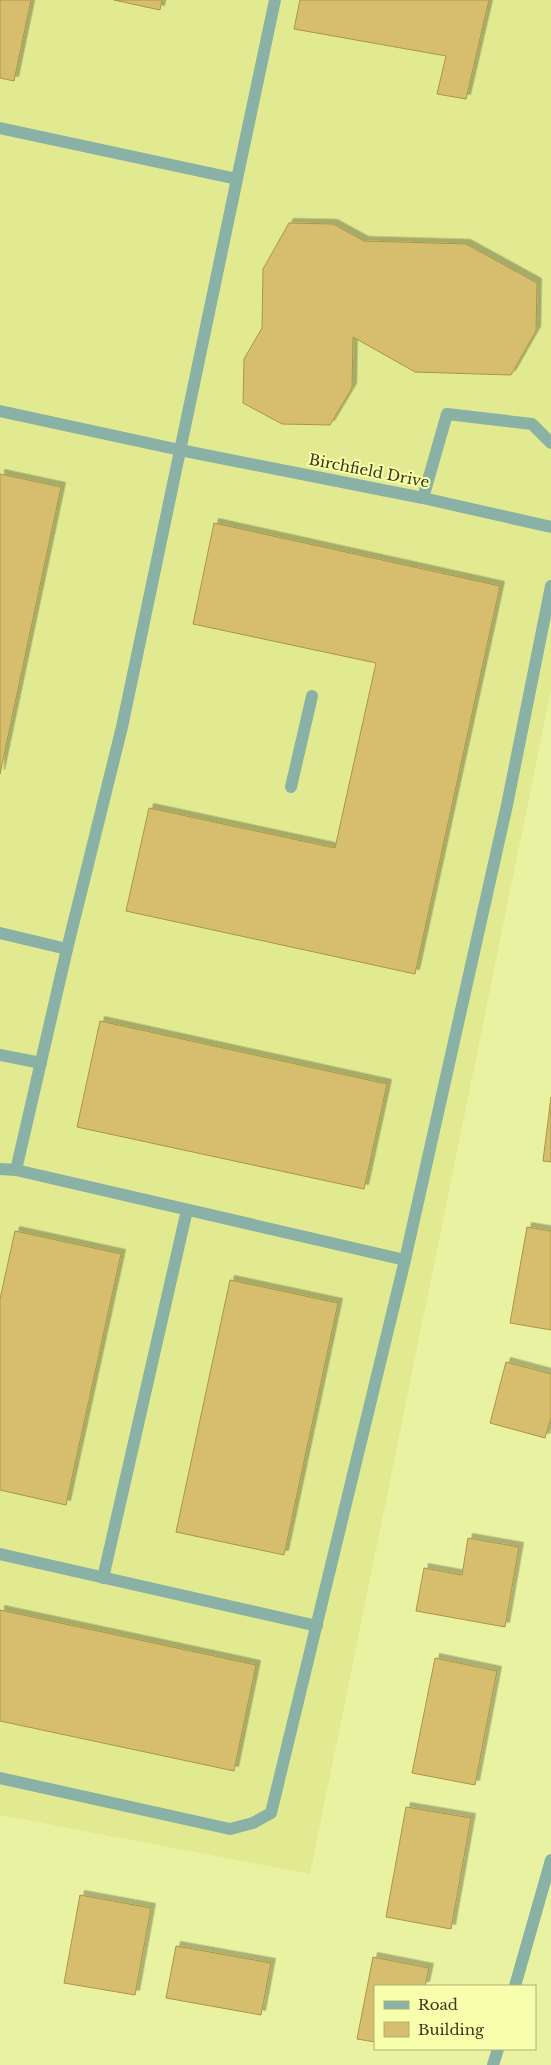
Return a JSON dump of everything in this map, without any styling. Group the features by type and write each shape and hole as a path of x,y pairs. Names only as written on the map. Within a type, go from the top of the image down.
{"street":[{"path":"16,1170 67,949 122,727 275,0"},
{"path":"0,128 237,179"},
{"name":"Birchfield Drive","path":"0,411 180,450 424,498 551,527"},
{"path":"424,498 447,414 532,424 551,443"},
{"path":"0,1778 230,1828 253,1823 271,1813 405,1260 507,805 551,586"},
{"path":"291,788 312,696"},
{"path":"0,933 67,949"},
{"path":"0,1054 41,1063"},
{"path":"0,1169 16,1170 405,1260"},
{"path":"103,1578 188,1210"},
{"path":"0,1554 317,1626"},
{"path":"515,1985 551,1860"},
{"path":"493,2065 498,2050"}],"shaded area":[{"path":"0,0 551,0 551,690 310,1874 0,1815"}],"building":[{"path":"0,0 31,0 14,81 0,78"},
{"path":"114,0 162,0 160,10"},
{"path":"300,0 489,0 466,99 437,94 446,56 294,29"},
{"path":"289,223 333,224 364,241 466,244 537,283 536,331 511,375 415,372 353,337 352,388 330,425 282,424 243,403 244,359 262,328 263,269"},
{"path":"0,474 61,487 0,774"},
{"path":"214,523 500,586 415,974 126,911 149,808 335,848 376,663 193,624"},
{"path":"100,1021 387,1084 364,1189 77,1127"},
{"path":"551,1097 551,1162 543,1161"},
{"path":"527,1227 551,1231 551,1330 510,1323"},
{"path":"15,1231 121,1254 66,1505 0,1490 0,1299"},
{"path":"230,1280 338,1303 284,1555 176,1532"},
{"path":"506,1362 551,1374 551,1417 545,1438 490,1423"},
{"path":"468,1538 519,1547 505,1627 416,1611 424,1568 462,1575"},
{"path":"0,1610 256,1665 234,1771 0,1721"},
{"path":"435,1658 497,1671 475,1785 412,1773"},
{"path":"406,1807 471,1818 451,1929 386,1917"},
{"path":"80,1895 151,1908 135,1995 64,1983"},
{"path":"176,1946 271,1963 261,2015 166,1998"},
{"path":"373,1957 429,1968 425,1985 374,1985 374,2042 357,2039"}]}
